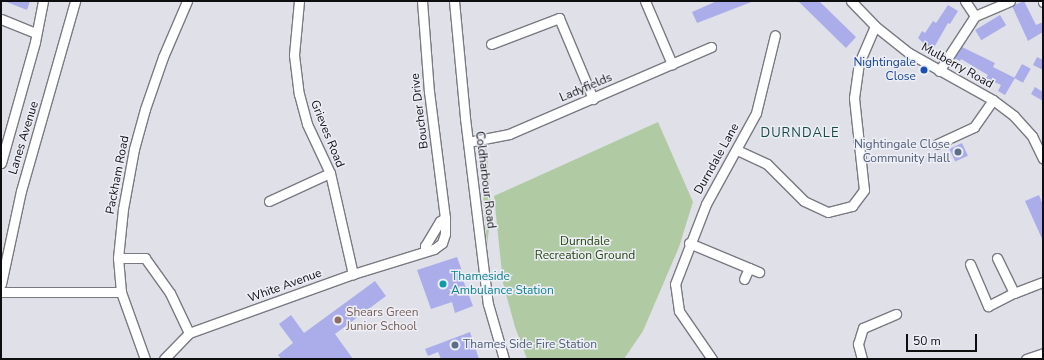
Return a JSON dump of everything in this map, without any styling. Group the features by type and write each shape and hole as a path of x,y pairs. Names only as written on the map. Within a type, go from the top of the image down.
{"street":[{"path":"1,163 35,42 35,33 43,1"},
{"name":"Lanes Avenue","path":"1,284 20,191 75,1"},
{"name":"Packham Road","path":"145,359 121,292 118,258 123,209 134,149 163,57 188,1"},
{"name":"Grieves Road","path":"299,1 294,55 298,86 308,124 330,173 353,274"},
{"name":"Boucher Drive","path":"422,1 429,92 445,218 440,221 426,245 425,251"},
{"name":"Coldharbour Road","path":"454,1 468,142 488,304 504,359"},
{"path":"645,1 672,64"},
{"name":"Mulberry Road","path":"850,1 875,26 909,53 993,100 1014,116 1032,136 1043,159"},
{"path":"965,1 975,16"},
{"path":"939,71 975,16 1010,1"},
{"path":"491,44 559,18 593,99"},
{"path":"1,19 35,33"},
{"path":"737,150 766,164 804,201 828,212 852,206 864,190 854,98 859,63 875,26"},
{"name":"Durndale Lane","path":"712,359 680,311 674,294 677,274 706,204 756,113 775,35"},
{"name":"Ladyfields","path":"468,142 509,134 711,47"},
{"path":"937,144 974,127 993,100"},
{"path":"269,201 330,173"},
{"path":"689,243 759,272"},
{"name":"White Avenue","path":"164,359 189,333 353,274 425,251"},
{"path":"118,258 145,258 170,293 189,333"},
{"path":"997,258 1014,293"},
{"path":"970,264 988,306 1014,293 1043,282"},
{"path":"744,279 750,268"},
{"path":"1,292 121,292"},
{"path":"862,359 858,344 863,328 896,314"},
{"path":"1026,359 1043,353"}],"green space":[{"name":"Durndale Recreation Ground","path":"658,122 693,202 679,247 643,331 624,359 527,359 515,327 503,283 494,196"},
{"path":"486,147 492,206 487,245 480,157"}],"building":[{"path":"4,1 30,1 27,10"},
{"path":"717,1 754,1 697,23 692,12"},
{"path":"798,1 819,1 856,37 846,48"},
{"path":"1024,1 1036,25 1043,22 1043,32 1028,41 1012,6"},
{"path":"948,5 958,11 950,24 948,23 932,51 918,38 922,31 925,33 933,21 936,23"},
{"path":"1000,15 1006,25 981,40 975,30"},
{"path":"962,47 995,63 993,67 1015,78 1005,95 998,91 1001,85 986,78 988,75 961,59 960,61 954,58"},
{"path":"1037,57 1043,60 1043,70 1033,65"},
{"path":"1022,64 1031,69 1023,83 1014,78"},
{"path":"1035,87 1043,92 1043,101 1031,94"},
{"name":"Nightingale Close Community Hall","path":"962,143 968,156 955,162 949,149"},
{"path":"1039,195 1043,205 1043,241 1025,201"},
{"name":"Thameside Ambulance Station","path":"457,257 462,271 460,272 473,306 455,313 452,302 431,309 417,270"},
{"name":"Shears Green Junior School","path":"375,281 386,296 335,334 353,359 281,359 278,355 293,343 279,324 291,315 304,333"},
{"name":"Thames Side Fire Station","path":"470,332 479,359 441,359 438,352 428,356 425,349"}],"place":[{"name":"Nightingale Close","path":"924,70"},
{"name":"Nightingale Close Community Hall","path":"958,152"},
{"name":"Thameside Ambulance Station","path":"443,284"},
{"name":"Shears Green Junior School","path":"338,320"},
{"name":"Thames Side Fire Station","path":"455,345"}],"district":[{"name":"DURNDALE","path":"800,133"}]}
